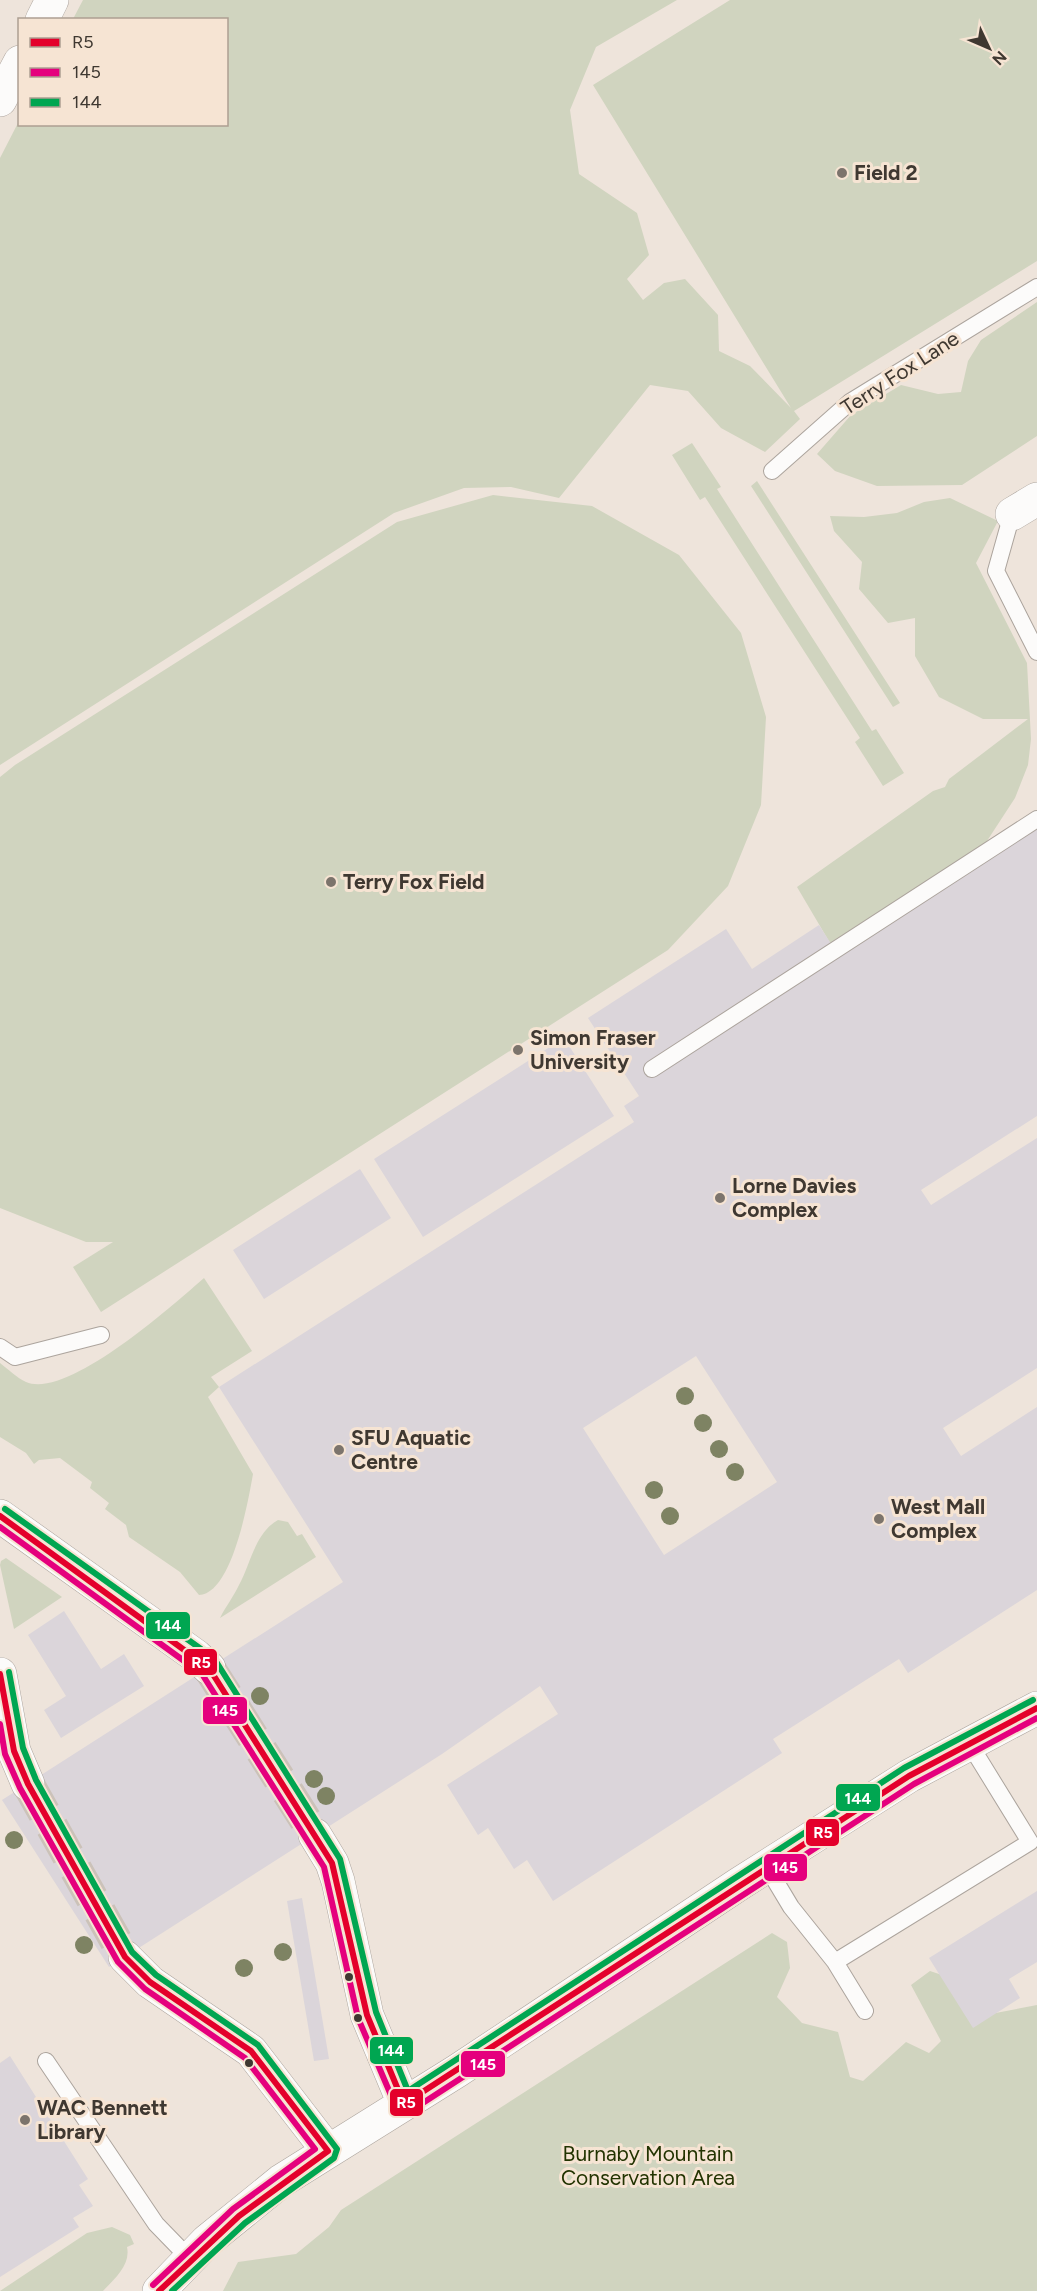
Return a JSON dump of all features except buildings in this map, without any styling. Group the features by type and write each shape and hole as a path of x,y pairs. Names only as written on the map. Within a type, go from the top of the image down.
{"street":[{"path":"43,18 52,0"},
{"path":"0,100 18,66"},
{"path":"0,1516 196,1656 209,1668"},
{"path":"0,1674 7,1755 28,1784"},
{"path":"159,2291 207,2241 281,2181 404,2104 909,1776 1037,1708"},
{"path":"315,1835 332,1863 338,1881 367,2015 404,2104"},
{"path":"125,1957 150,1983 251,2050 328,2151"}],"lane":[{"name":"Terry Fox Lane","path":"772,471 850,402 1037,287"},
{"path":"1024,506 996,571 1037,652"},
{"path":"652,1069 1037,819"},
{"path":"0,1347 15,1358 101,1335"},
{"path":"835,1962 1033,1840 969,1743"},
{"path":"767,1867 791,1907 835,1962 865,2011"},
{"path":"46,2061 156,2224 190,2259"}],"green space":[{"path":"83,0 677,0 596,47 570,110 579,174 637,213 649,255 627,279 643,300 664,283 685,279 718,315 719,351 750,366 791,408 593,85 730,0 1037,0 1037,261 794,411 800,419 765,452 721,428 688,391 650,385 559,498 511,487 464,488 394,513 0,765 0,158 18,123 18,126 228,126 228,18 74,18"},
{"path":"1037,302 1037,436 962,485 877,486 835,471 817,454 851,415 901,385 938,394 961,392 968,361 981,340"},
{"path":"692,443 721,487 717,489 872,731 876,729 904,773 883,786 855,742 860,738 705,497 700,500 672,455"},
{"path":"757,481 900,703 893,707 751,486"},
{"name":"Terry Fox Field","path":"493,495 592,506 679,555 741,633 766,717 761,805 728,886 668,950 101,1312 73,1267 113,1242 86,1242 0,1208 0,777 15,765 397,522"},
{"path":"950,498 998,521 976,563 1027,663 1031,739 1028,765 1015,798 985,844 830,943 797,887 933,791 945,787 949,779 1028,719 983,719 939,697 915,656 915,618 888,623 859,589 862,562 834,531 830,516 864,517 897,513 924,502"},
{"path":"204,1278 252,1351 211,1377 219,1387 208,1397 253,1474 242,1524 229,1564 221,1580 211,1591 199,1595 180,1572 129,1537 126,1525 105,1509 109,1503 90,1488 92,1482 60,1458 39,1460 34,1464 26,1453 0,1437 0,1363 26,1382 44,1384 67,1377 119,1347"},
{"path":"278,1520 288,1522 297,1536 302,1534 316,1557 220,1618 237,1589 259,1540"},
{"path":"6,1558 62,1597 14,1629 0,1565 1,1561"},
{"name":"Burnaby Mountain Conservation Area","path":"772,1933 787,1942 790,1968 777,1997 802,2023 838,2032 850,2077 863,2081 906,2042 929,2053 941,2041 911,1985 930,1971 966,1983 980,2016 1037,2005 1037,2291 223,2291 238,2262 296,2254 329,2227 341,2210"},
{"path":"112,2227 130,2235 134,2244 127,2247 128,2254 124,2266 103,2291 0,2291 87,2233"}],"tunnel":[{"path":"209,1668 315,1835"},
{"path":"28,1784 125,1957"}],"transit line":[{"name":"144","path":"5,1509 201,1649 217,1663 340,1859 376,2012 408,2091 904,1768 1033,1700"},
{"name":"R5","path":"0,1516 209,1668 332,1863 367,2015 404,2104 909,1776 1037,1708"},
{"name":"145","path":"0,1527 202,1674 324,1867 358,2018 396,2107 402,2113 409,2112 914,1784 1037,1718"},
{"name":"144","path":"9,1672 23,1748 36,1780 132,1952 156,1975 258,2045 337,2149 334,2158 245,2223 172,2291"},
{"name":"R5","path":"0,1674 14,1751 28,1784 125,1957 150,1982 251,2051 328,2151 239,2216 159,2291"},
{"name":"145","path":"0,1724 5,1754 20,1788 118,1962 145,1989 245,2058 315,2149 233,2209 153,2285"}],"place":[{"name":"Field 2","path":"842,173"},
{"name":"Terry Fox Field","path":"331,882"},
{"name":"Simon Fraser University","path":"518,1050"},
{"name":"Lorne Davies Complex","path":"720,1198"},
{"name":"SFU Aquatic Centre","path":"339,1450"},
{"name":"West Mall Complex","path":"879,1519"},
{"name":"WAC Bennett Library","path":"25,2120"}]}
